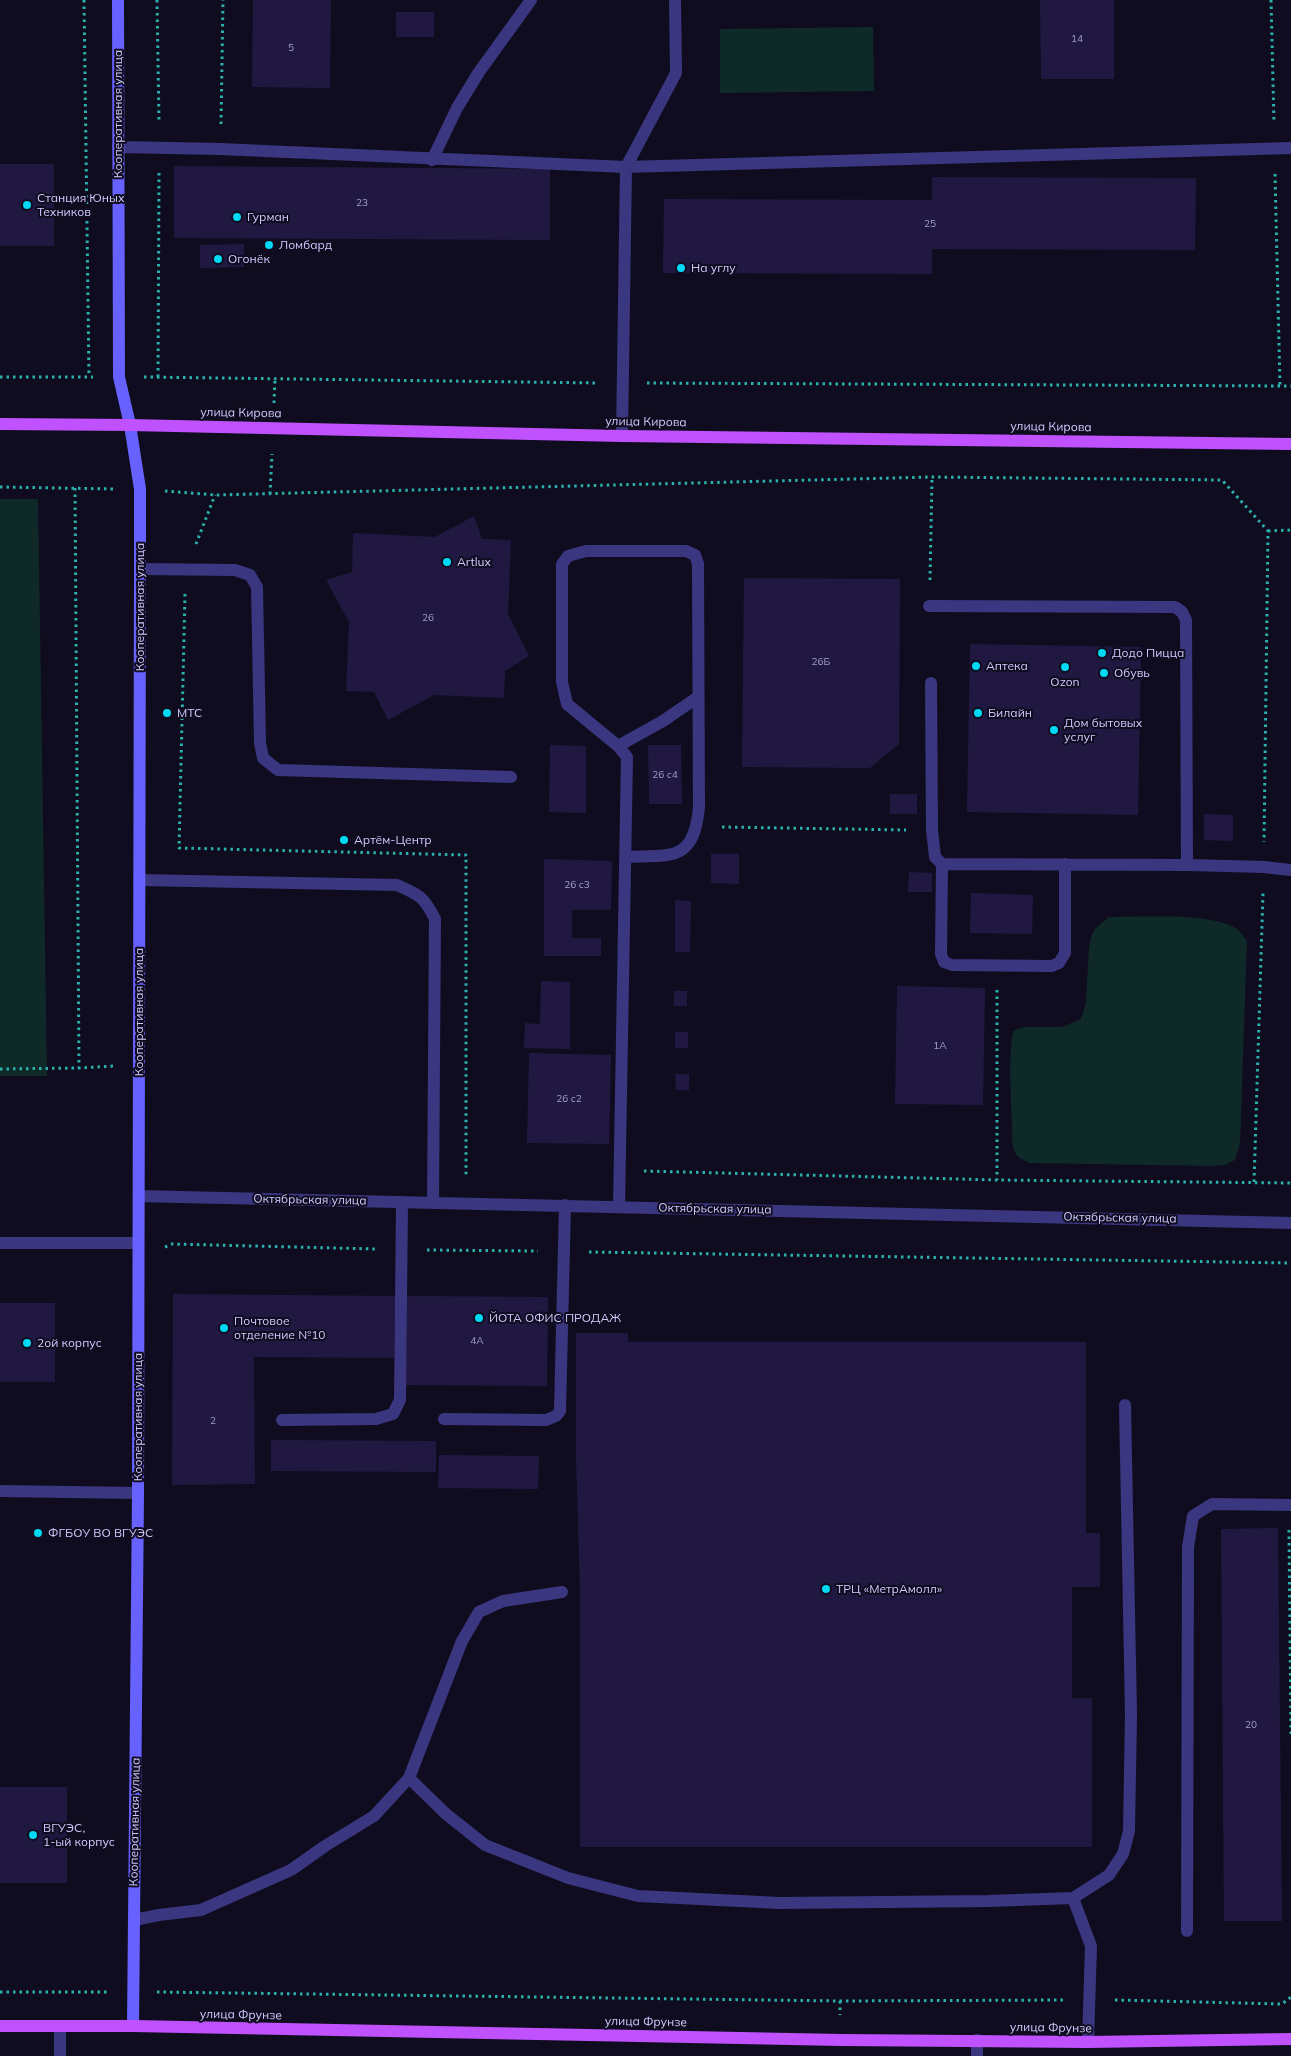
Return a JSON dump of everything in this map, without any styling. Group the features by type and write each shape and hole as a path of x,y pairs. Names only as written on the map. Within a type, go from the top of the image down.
{"main road":[{"name":"Кооперативная улица","path":"118,0 119,376 130,425 140,489 138,1493 133,2026"},
{"name":"улица Кирова","path":"0,424 130,425 622,436 1291,444"},
{"name":"улица Фрунзе","path":"0,2026 133,2026 841,2040 1088,2042 1291,2039"}],"street":[{"path":"432,160 457,108 479,72 531,0"},
{"path":"622,436 626,167 676,73 675,0"},
{"path":"118,147 220,149 432,160 626,167 1291,148"},
{"path":"619,1207 626,857 626,757 618,746 567,704 562,682 562,564 568,556 586,551 686,551 695,555 698,564 697,826 683,850 674,855 626,857"},
{"path":"140,568 235,570 250,575 257,587 260,743 263,758 278,770 511,777"},
{"path":"929,606 1175,607 1182,612 1186,620 1187,865"},
{"path":"931,683 932,830 935,857 942,864 1264,866 1291,870"},
{"path":"618,746 663,722 698,696"},
{"path":"942,864 941,954 944,962 952,965 1052,966 1059,963 1065,953 1065,864"},
{"path":"139,880 398,885 414,892 426,901 435,919 433,1202"},
{"name":"Октябрьская улица","path":"139,1196 1291,1222"},
{"path":"282,1420 376,1419 393,1414 400,1400 402,1202"},
{"path":"444,1419 546,1420 556,1416 560,1411 565,1205"},
{"path":"0,1243 138,1243"},
{"path":"409,1778 446,1814 485,1845 568,1878 638,1896 780,1903 989,1901 1074,1898 1110,1874 1123,1854 1129,1831 1131,1714 1125,1405"},
{"path":"0,1492 138,1493"},
{"path":"1187,1931 1188,1547 1193,1516 1212,1504 1290,1505"},
{"path":"134,1920 201,1910 291,1870 325,1846 374,1816 409,1778 462,1641 479,1612 503,1601 562,1592"},
{"path":"1074,1898 1091,1946 1088,2042"},
{"path":"60,2026 60,2056"},
{"path":"977,2040 978,2056"}],"path":[{"path":"84,0 89,376"},
{"path":"157,0 159,149 158,377"},
{"path":"220,149 223,0"},
{"path":"1272,0 1280,386"},
{"path":"0,376 623,383 1291,386"},
{"path":"929,606 932,477"},
{"path":"0,487 140,489 215,495 932,477 1222,480 1268,531 1264,866 1254,1182"},
{"path":"75,488 79,1068"},
{"path":"215,495 185,570 179,848 466,855 466,1203"},
{"path":"1268,531 1291,530"},
{"path":"697,826 932,830"},
{"path":"996,965 996,1180"},
{"path":"0,1069 79,1068 139,1064"},
{"path":"620,1171 996,1180 1291,1183"},
{"path":"158,1251 172,1244 1291,1263"},
{"path":"1290,1505 1291,1734"},
{"path":"0,1992 840,2001 1089,2000 1282,2004 1291,1997"}],"green space":[{"path":"873,27 874,91 720,93 720,29"},
{"path":"0,499 38,499 47,1076 0,1076"},
{"path":"1157,916 1210,920 1237,929 1247,941 1240,1143 1235,1160 1225,1165 1030,1163 1019,1157 1015,1152 1012,1138 1010,1078 1013,1031 1024,1027 1062,1027 1081,1019 1086,1003 1091,937 1095,929 1109,917"}],"building":[{"path":"253,0 331,0 330,88 252,87"},
{"path":"1040,0 1114,0 1114,79 1041,79"},
{"path":"396,12 434,12 434,37 396,37"},
{"name":"Станция Юных Техников","path":"0,164 54,164 54,246 0,246"},
{"path":"174,166 550,169 550,240 174,238"},
{"path":"932,177 1196,178 1195,250 932,249 932,274 663,273 664,199 932,200"},
{"path":"244,244 244,267 200,268 200,245"},
{"path":"474,516 482,539 511,540 508,614 529,656 505,671 504,698 434,695 388,720 374,692 346,691 349,622 326,580 352,572 353,533 435,537"},
{"path":"744,578 900,579 899,744 870,768 742,767"},
{"name":"Дом бытовых услуг","path":"970,644 1141,647 1138,815 967,812"},
{"path":"550,745 586,746 586,813 549,812"},
{"path":"648,745 681,745 682,804 649,804"},
{"path":"890,794 917,794 917,814 890,814"},
{"path":"1204,814 1233,815 1233,841 1204,840"},
{"path":"711,854 739,854 739,884 711,883"},
{"path":"544,859 612,861 611,910 572,910 572,938 601,938 601,956 544,956"},
{"path":"909,872 932,873 932,892 908,892"},
{"path":"971,893 1033,895 1032,934 970,933"},
{"path":"675,900 691,901 690,952 675,952"},
{"path":"541,981 570,982 570,1049 524,1048 525,1023 540,1024"},
{"path":"897,986 985,988 983,1105 895,1104"},
{"path":"674,991 687,991 687,1006 674,1006"},
{"path":"675,1032 688,1032 688,1048 675,1048"},
{"path":"529,1053 611,1055 609,1144 527,1143"},
{"path":"675,1074 689,1074 689,1090 676,1090"},
{"path":"173,1294 395,1296 394,1358 254,1357 255,1484 172,1485"},
{"path":"407,1296 548,1297 547,1386 406,1385"},
{"name":"2ой корпус","path":"0,1303 55,1303 55,1382 0,1382"},
{"name":"ТРЦ «МетрАмолл»","path":"576,1333 628,1333 628,1342 1086,1342 1086,1533 1100,1533 1100,1587 1072,1587 1072,1698 1092,1698 1092,1847 580,1847 580,1591 576,1456"},
{"path":"271,1440 436,1441 436,1472 271,1471"},
{"path":"439,1455 539,1456 538,1489 438,1488"},
{"path":"1278,1528 1282,1921 1224,1921 1221,1529"},
{"name":"ВГУЭС, 1-ый корпус","path":"0,1787 67,1787 67,1883 0,1883"}],"place":[{"name":"Станция Юных Техников","path":"27,205"},
{"name":"Гурман","path":"237,217"},
{"name":"Ломбард","path":"269,245"},
{"name":"Огонёк","path":"218,259"},
{"name":"На углу","path":"681,268"},
{"name":"Artlux","path":"447,562"},
{"name":"Додо Пицца","path":"1102,653"},
{"name":"Аптека","path":"976,666"},
{"name":"Ozon","path":"1065,667"},
{"name":"Обувь","path":"1104,673"},
{"name":"МТС","path":"167,713"},
{"name":"Билайн","path":"978,713"},
{"name":"Дом бытовых услуг","path":"1054,730"},
{"name":"Артём-Центр","path":"344,840"},
{"name":"ЙОТА ОФИС ПРОДАЖ","path":"479,1318"},
{"name":"Почтовое отделение №10","path":"224,1328"},
{"name":"2ой корпус","path":"27,1343"},
{"name":"ФГБОУ ВО ВГУЭС","path":"38,1533"},
{"name":"ТРЦ «МетрАмолл»","path":"826,1589"},
{"name":"ВГУЭС, 1-ый корпус","path":"33,1835"}]}
